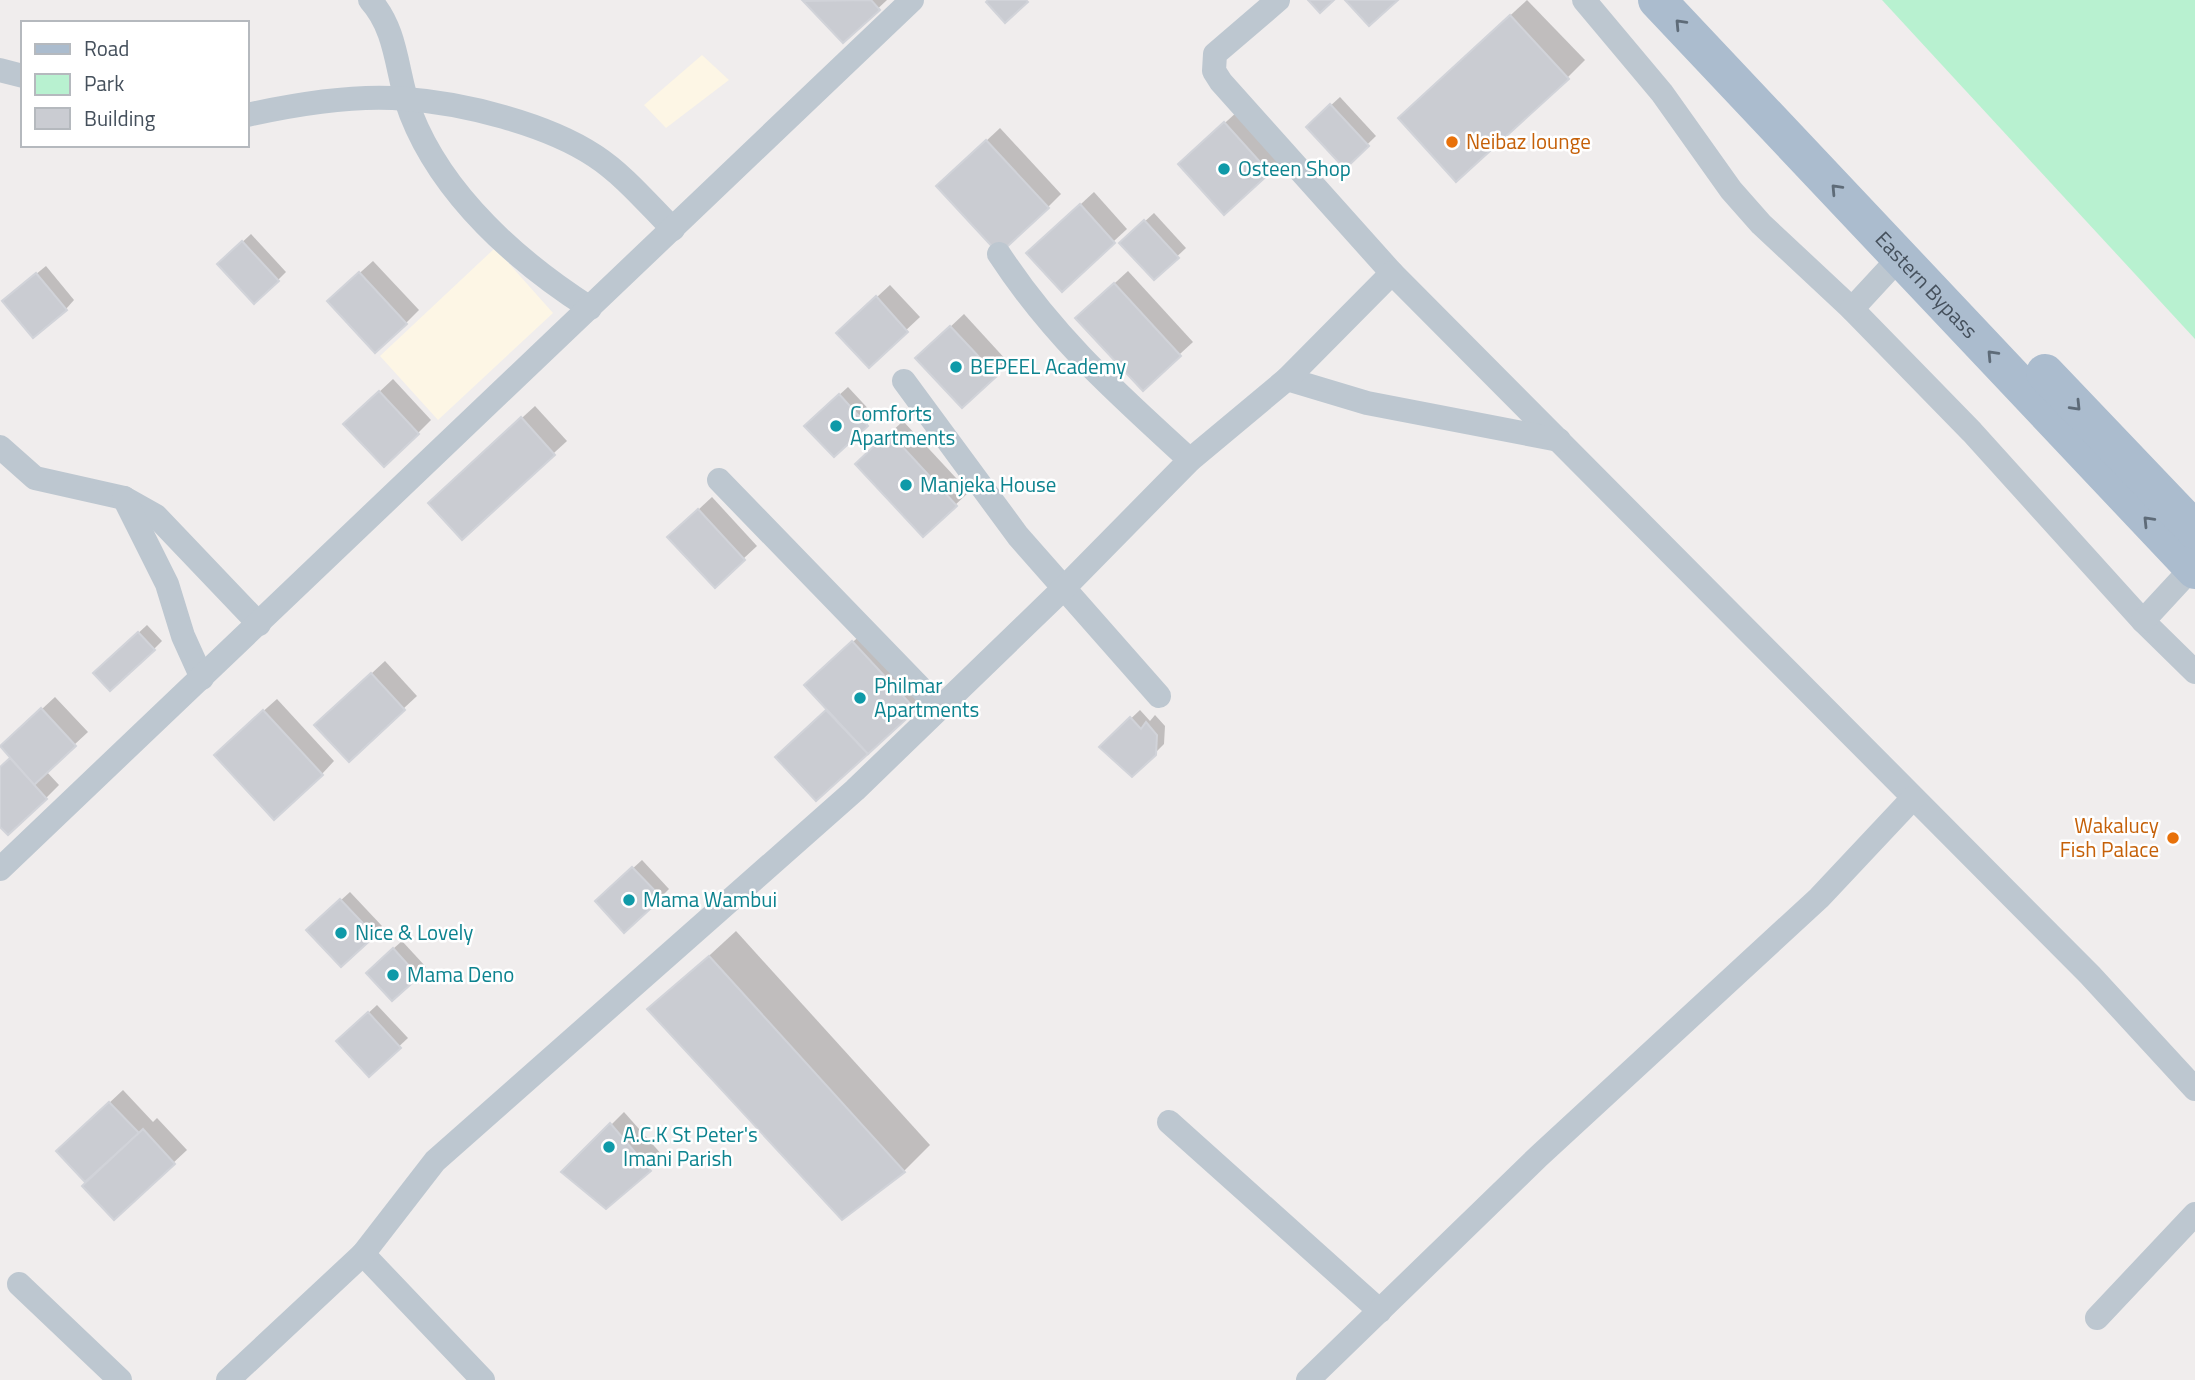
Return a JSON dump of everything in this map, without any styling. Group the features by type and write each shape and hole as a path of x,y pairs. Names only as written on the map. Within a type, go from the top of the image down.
{"main road":[{"name":"Eastern Bypass","path":"1657,0 2194,569"},
{"name":"Eastern Bypass","path":"1693,0 2195,530"}],"street":[{"path":"370,0 386,21 411,114 429,150 461,198 545,279 590,308"},
{"path":"0,869 912,0"},
{"path":"1278,0 1214,54 1214,71 1392,273 2090,975 2195,1088"},
{"path":"1584,0 1662,93 1731,190 1761,224 1852,309 1972,432 2143,621 2195,672"},
{"path":"0,69 21,75"},
{"path":"248,115 362,99 407,99 506,118 568,141 611,167 673,229"},
{"path":"999,254 1031,302 1068,345 1190,460"},
{"path":"1852,309 1900,257"},
{"path":"228,1380 363,1254 435,1161 855,790 1064,589 1190,460 1287,379 1392,273"},
{"path":"1287,379 1367,403 1559,440"},
{"path":"904,381 1018,536 1159,696"},
{"path":"0,447 35,478 124,498 156,516 259,624"},
{"path":"719,480 939,707"},
{"path":"124,498 167,583 183,636 202,678"},
{"path":"2143,621 2194,569"},
{"path":"1325,1375 1380,1311 1539,1156 1819,898 1913,798"},
{"path":"1169,1122 1380,1311"},
{"path":"2097,1318 2134,1275 2195,1214"},
{"path":"363,1254 369,1276 462,1380"},
{"path":"363,1254 483,1380"},
{"path":"19,1284 120,1380"}],"shaded area":[{"path":"702,55 729,80 666,128 644,105"},
{"path":"495,248 553,313 438,420 380,356"}],"green space":[{"path":"1882,0 2195,0 2195,339"}],"building":[{"path":"871,0 880,10 843,43 803,1"},
{"path":"1308,0 1334,0 1320,13"},
{"path":"1345,0 1398,0 1369,26"},
{"path":"986,2 1028,2 1005,23"},
{"path":"1510,15 1569,79 1456,182 1398,118"},
{"path":"1330,104 1369,146 1345,169 1306,127"},
{"name":"Osteen Shop","path":"1224,122 1270,173 1224,215 1178,164"},
{"path":"986,140 1049,208 999,254 936,186"},
{"path":"1080,204 1115,243 1062,292 1026,253"},
{"path":"1144,220 1179,258 1154,280 1119,243"},
{"path":"242,241 279,281 254,304 217,264"},
{"path":"359,272 407,324 375,353 327,301"},
{"path":"36,273 67,310 33,338 2,301"},
{"path":"1114,283 1181,356 1143,391 1075,318"},
{"path":"876,296 908,332 869,368 836,333"},
{"name":"BEPEEL Academy","path":"950,326 997,376 962,408 915,358"},
{"path":"379,391 419,434 384,467 343,424"},
{"name":"Comforts Apartments","path":"839,394 868,426 834,457 804,426"},
{"path":"521,417 555,455 462,540 428,503"},
{"name":"Manjeka House","path":"889,432 957,506 923,537 855,464"},
{"path":"698,509 745,560 715,588 667,537"},
{"path":"138,632 155,650 110,691 93,673"},
{"name":"Philmar Apartments","path":"852,641 916,710 868,754 804,685"},
{"path":"371,673 405,710 349,762 314,725"},
{"path":"41,708 76,746 34,785 0,746"},
{"path":"263,710 323,775 274,820 214,755"},
{"path":"826,710 868,754 816,801 775,757"},
{"path":"1130,717 1141,729 1146,722 1157,735 1156,755 1132,777 1099,747"},
{"path":"10,758 47,799 8,835 0,827 0,767"},
{"name":"Mama Wambui","path":"632,867 662,898 624,933 595,901"},
{"name":"Nice & Lovely","path":"340,899 375,936 341,967 306,930"},
{"name":"Mama Deno","path":"393,948 419,977 392,1001 366,973"},
{"path":"709,956 905,1172 842,1220 647,1009"},
{"path":"368,1012 401,1048 369,1077 336,1041"},
{"path":"109,1102 139,1133 85,1182 56,1151"},
{"name":"A.C.K St Peter's Imani Parish","path":"610,1123 651,1171 606,1209 561,1172"},
{"path":"143,1129 175,1164 114,1220 82,1186"}],"place":[{"name":"Neibaz lounge","path":"1452,142"},
{"name":"Osteen Shop","path":"1224,169"},
{"name":"BEPEEL Academy","path":"956,367"},
{"name":"Comforts Apartments","path":"836,426"},
{"name":"Manjeka House","path":"906,485"},
{"name":"Philmar Apartments","path":"860,698"},
{"name":"Wakalucy Fish Palace","path":"2173,838"},
{"name":"Mama Wambui","path":"629,900"},
{"name":"Nice & Lovely","path":"341,933"},
{"name":"Mama Deno","path":"393,975"},
{"name":"A.C.K St Peter's Imani Parish","path":"609,1147"}]}
